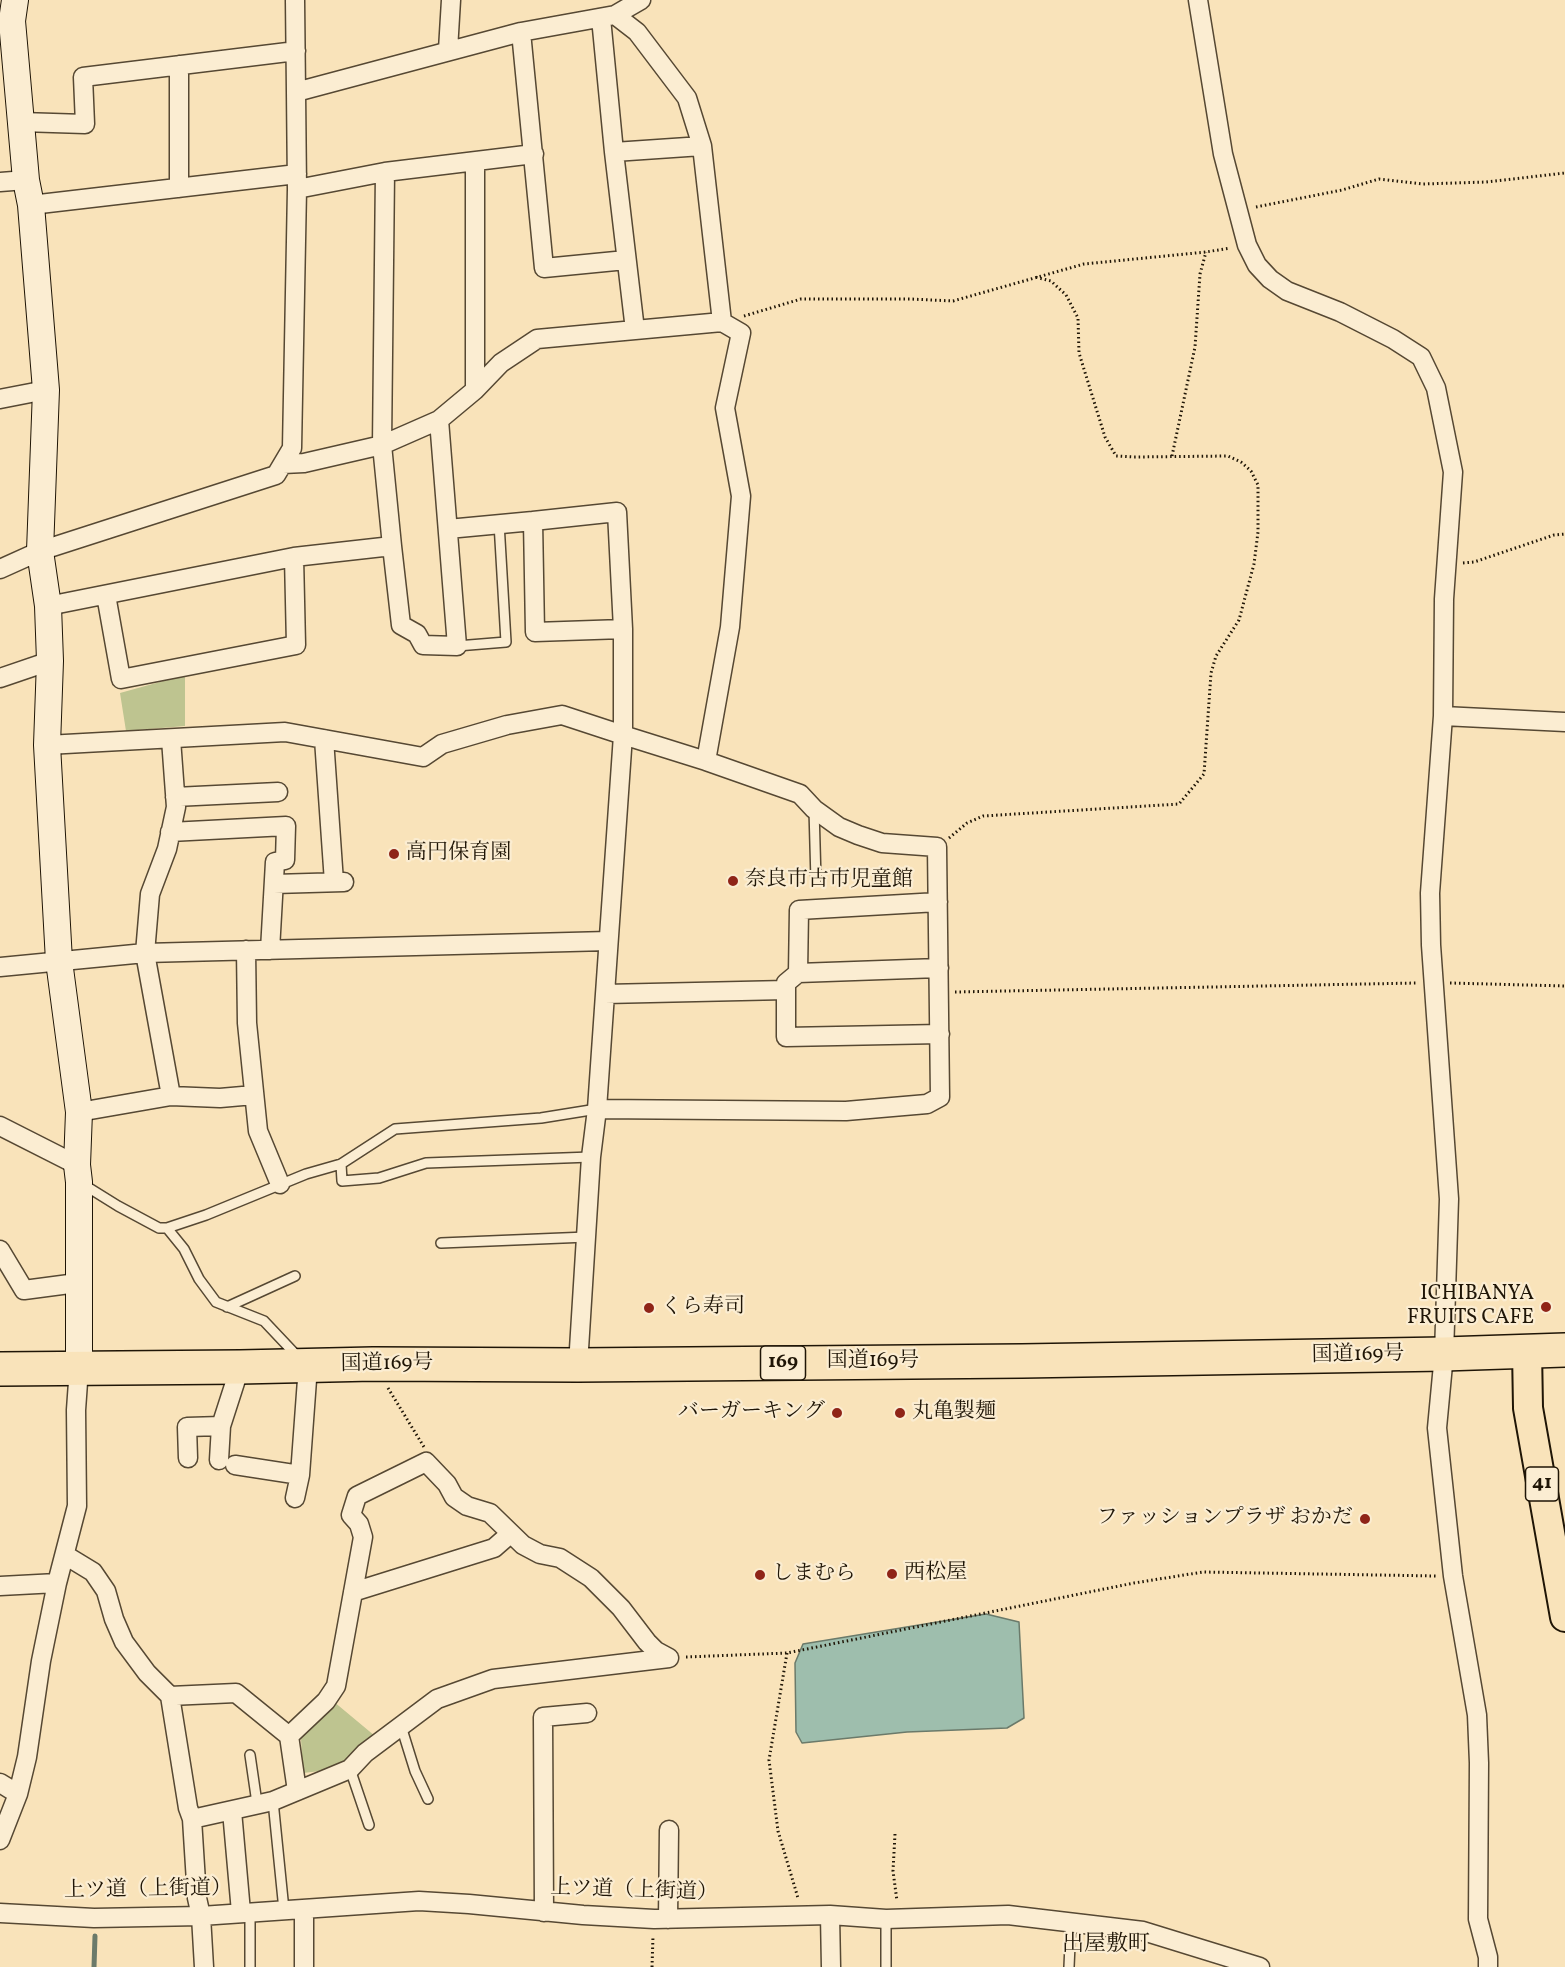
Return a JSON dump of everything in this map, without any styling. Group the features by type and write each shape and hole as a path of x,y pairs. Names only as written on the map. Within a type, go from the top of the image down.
{"highway":[{"name":"国道169号","path":"0,1369 373,1364 578,1365 998,1361 1565,1350"}],"main road":[{"name":"41","path":"1527,1350 1528,1408 1565,1617"}],"street":[{"path":"0,569 40,550 276,475 292,448 297,182 295,0"},
{"path":"448,50 451,0"},
{"path":"296,92 521,32 608,16 641,0"},
{"path":"1198,0 1223,154 1247,245 1257,265 1270,279 1287,291 1340,312 1393,339 1421,357 1436,388 1453,472 1444,599 1443,716 1430,893 1431,945 1449,1200 1444,1354 1437,1428 1453,1576 1477,1715 1478,1919 1488,1957 1488,1967"},
{"path":"0,1840 18,1794 27,1757 41,1661 57,1583 77,1506 76,1410 79,1368 77,1283 79,1112 59,961 47,745 50,661 48,606 40,550 46,390 31,205 26,180 9,14"},
{"path":"608,16 637,32 687,98 702,146 722,322"},
{"path":"608,16 614,152 635,330"},
{"path":"521,32 544,268 626,260"},
{"path":"21,122 85,124 83,76 296,51"},
{"path":"179,65 179,188"},
{"path":"614,152 702,146"},
{"path":"31,205 179,188 297,182 534,154"},
{"path":"475,390 476,162"},
{"path":"385,172 382,445 401,625 417,634 423,645 457,646 439,420"},
{"path":"0,182 26,180"},
{"path":"283,464 304,463 382,445 439,420 475,390 501,363 537,339 722,322 741,333 725,408 741,496 730,627 706,760"},
{"path":"0,399 46,390"},
{"path":"448,529 617,512 623,628 623,735 597,1109 591,1157 578,1365"},
{"path":"533,521 535,632 623,628"},
{"path":"48,606 294,557 392,546"},
{"path":"106,595 121,679 296,645 294,557"},
{"path":"0,678 50,661"},
{"path":"47,745 285,732 423,757 442,744 507,725 562,715 706,760 800,794 814,809 838,827 882,843 938,847 939,1097 927,1104 846,1111 597,1109"},
{"path":"1443,716 1565,722"},
{"path":"171,738 176,807 167,849 150,894 145,953 171,1096"},
{"path":"274,884 339,882 324,740"},
{"path":"175,797 278,792"},
{"path":"171,832 286,826 285,860 275,862 270,950"},
{"path":"798,973 799,910 938,902"},
{"path":"0,967 145,953 608,941"},
{"path":"246,950 247,1023 258,1131 280,1184"},
{"path":"939,968 798,973 786,983 786,1037 940,1034"},
{"path":"604,994 786,990"},
{"path":"79,1112 171,1096 220,1098 254,1095"},
{"path":"0,1126 78,1173"},
{"path":"0,1250 24,1290 77,1283"},
{"path":"295,1498 300,1475 308,1366"},
{"path":"240,1367 221,1426 227,1462 300,1475"},
{"path":"188,1458 187,1427 221,1426"},
{"path":"289,1736 326,1701 336,1686 363,1537 359,1524 351,1515 357,1497 426,1462 447,1484 454,1497 467,1506 490,1513 523,1545 540,1554 560,1558 591,1578 621,1608 646,1642 669,1658"},
{"path":"353,1592 494,1548 510,1534"},
{"path":"65,1556 93,1572 106,1591 124,1642 147,1673 170,1696 188,1808 192,1819 204,1967"},
{"path":"0,1586 57,1583"},
{"path":"192,1819 265,1802 350,1768 365,1753 437,1699 493,1679 669,1658"},
{"path":"170,1696 236,1693 289,1736 297,1791"},
{"path":"544,1912 543,1717 587,1713"},
{"path":"0,1783 18,1794"},
{"path":"232,1811 245,1912"},
{"path":"661,1919 669,1830"},
{"name":"上ツ道（上街道）","path":"0,1913 94,1918 201,1916 419,1901 661,1919 830,1915 892,1919 1008,1915 1143,1931 1237,1964 1260,1967"},
{"path":"304,1909 304,1967"},
{"path":"830,1915 831,1967"}],"lane":[{"path":"457,646 506,642 499,523"},
{"path":"814,809 816,881"},
{"path":"78,1173 128,1212 159,1228 167,1228 206,1215 306,1174 341,1164 395,1128 541,1118 597,1109"},
{"path":"341,1164 342,1181 379,1178 426,1163 591,1157"},
{"path":"167,1228 184,1249 199,1279 216,1302 264,1321 291,1352 308,1366"},
{"path":"441,1243 587,1237"},
{"path":"227,1307 295,1276"},
{"path":"401,1726 415,1771 428,1799"},
{"path":"250,1755 265,1802 284,1910"},
{"path":"350,1768 369,1825"},
{"path":"245,1912 250,1967"},
{"path":"886,1967 892,1919"},
{"path":"1069,1967 1071,1922"}],"path":[{"path":"1237,210 1342,190 1379,179 1434,184 1485,182 1565,173"},
{"path":"722,322 801,299 953,301 1084,264 1206,252 1247,245"},
{"path":"1172,456 1195,347 1200,274 1206,252"},
{"path":"938,847 967,823 983,816 1179,804 1204,774 1211,673 1216,656 1239,620 1254,564 1258,532 1258,485 1251,471 1241,462 1228,456 1116,456 1106,437 1079,353 1078,318 1066,295 1051,281 1035,277"},
{"path":"1446,565 1474,562 1554,535 1565,534"},
{"path":"939,992 1435,983 1565,986"},
{"path":"373,1364 429,1455 426,1462"},
{"path":"669,1658 787,1653 1134,1583 1203,1572 1453,1576"},
{"path":"787,1653 769,1760 778,1831 803,1917"},
{"path":"892,1919 895,1834"},
{"path":"652,1967 661,1919"}],"green space":[{"path":"185,675 185,726 126,731 120,693"},
{"path":"333,1701 375,1736 338,1769 303,1773 301,1739"}],"shaded area":[{"path":"986,1614 1019,1622 1024,1718 1007,1728 907,1732 802,1743 796,1732 795,1663 803,1644"}],"waterway":[{"path":"94,1967 95,1936"}],"place":[{"name":"高円保育園","path":"394,854"},
{"name":"奈良市古市児童館","path":"733,881"},
{"name":"ICHIBANYA FRUITS CAFE","path":"1546,1307"},
{"name":"くら寿司","path":"649,1308"},
{"name":"バーガーキング","path":"837,1413"},
{"name":"丸亀製麺","path":"900,1413"},
{"name":"ファッションプラザ おかだ","path":"1365,1519"},
{"name":"西松屋","path":"892,1574"},
{"name":"しまむら","path":"760,1575"}],"district":[{"name":"出屋敷町","path":"1106,1946"}]}
